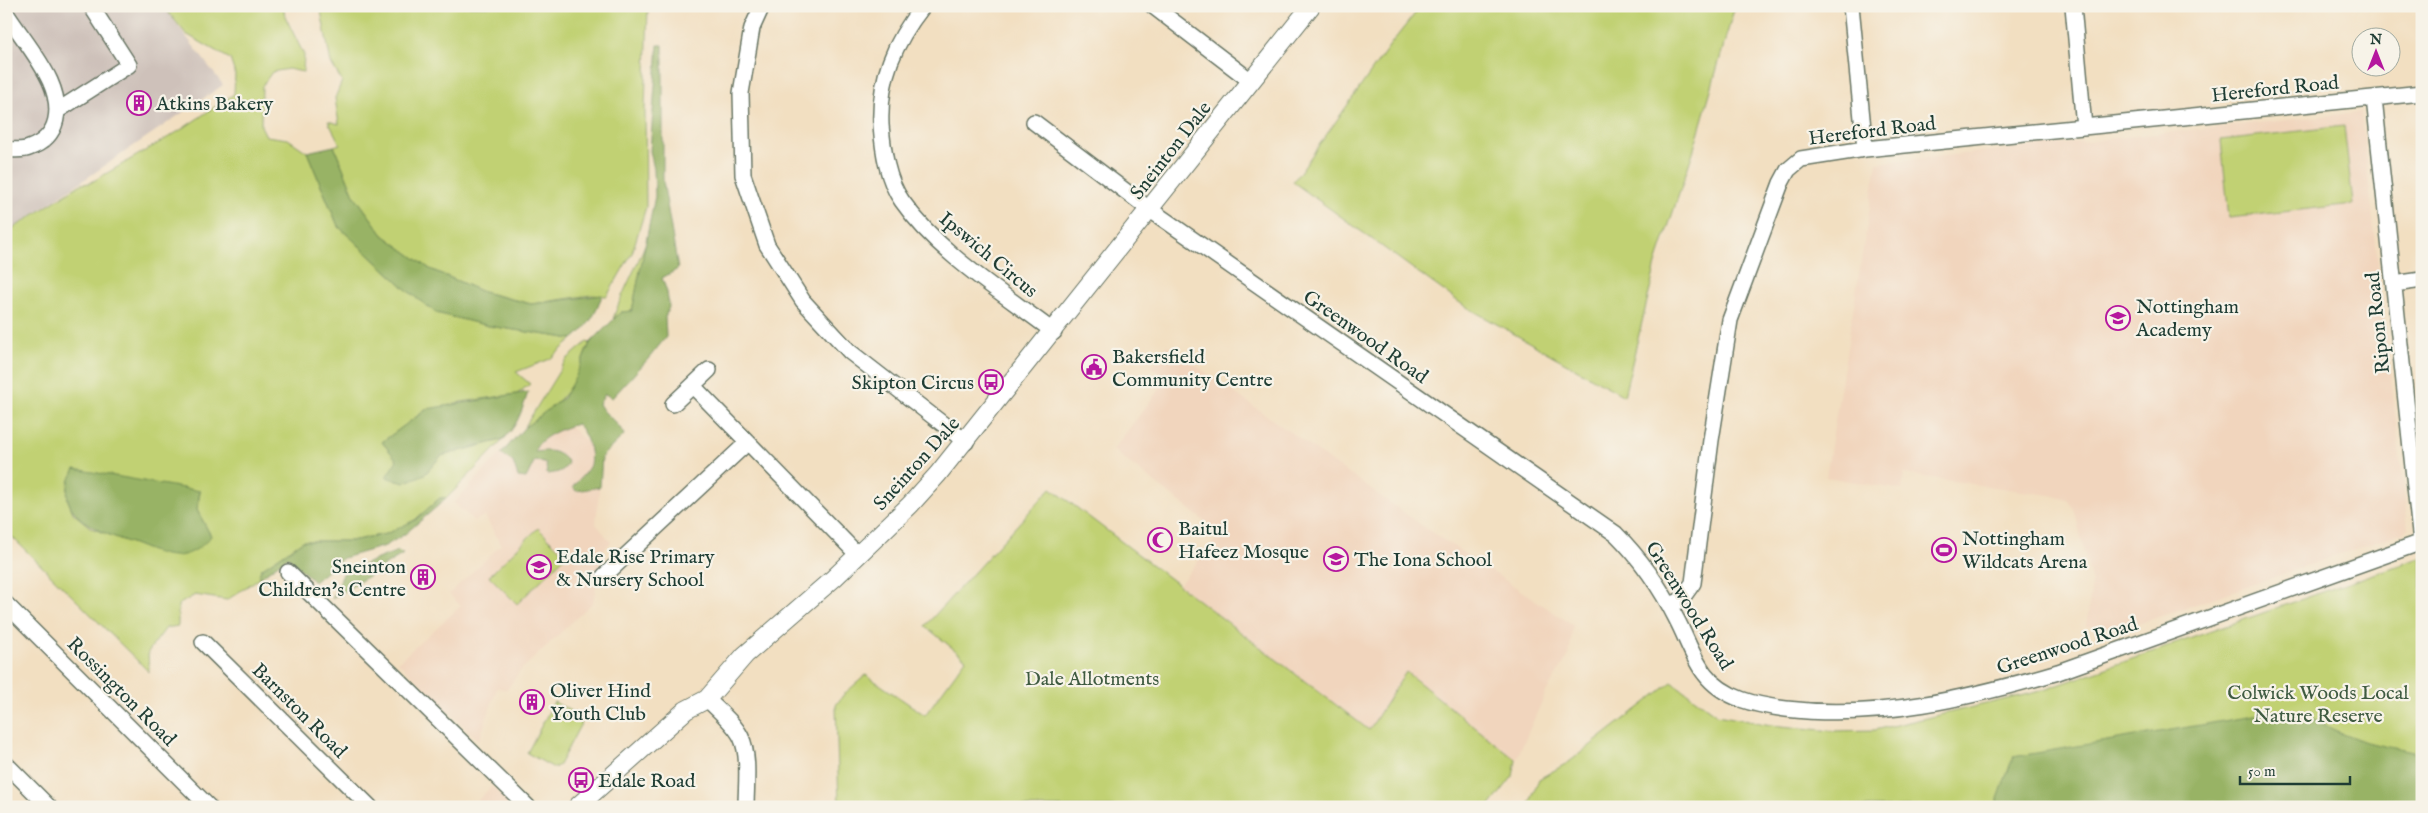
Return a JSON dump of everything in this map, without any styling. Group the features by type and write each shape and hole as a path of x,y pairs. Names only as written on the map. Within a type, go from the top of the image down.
{"street":[{"path":"57,111 129,65 90,6"},
{"path":"762,6 752,28 741,93 743,175 767,245 803,301 850,352 966,442"},
{"name":"Ipswich Circus","path":"922,6 903,35 886,72 880,106 882,144 886,164 901,200 937,242 1054,332"},
{"path":"1153,6 1251,81"},
{"name":"Sneinton Dale","path":"577,807 686,710 707,700 745,655 858,555 910,505 966,442 1312,6"},
{"path":"1851,6 1865,149"},
{"path":"2073,6 2084,127"},
{"path":"6,13 50,81 57,111 54,129 44,139 28,149 6,150"},
{"name":"Hereford Road","path":"1669,605 1680,601 1693,583 1730,320 1781,183 1788,170 1801,159 1865,149 2422,93"},
{"name":"Ripon Road","path":"2374,98 2422,542"},
{"name":"Greenwood Road","path":"1034,122 1149,209 1608,528 1635,553 1669,605 1704,673 1714,684 1736,698 1772,707 1842,712 1880,710 2000,688 2058,672 2422,542"},
{"path":"2394,284 2422,280"},
{"path":"673,404 709,370"},
{"path":"693,386 746,443 858,555"},
{"path":"604,576 614,558 746,443"},
{"path":"288,572 528,807"},
{"name":"Rossington Road","path":"6,604 209,807"},
{"name":"Barnston Road","path":"203,642 370,807"},
{"path":"707,700 734,727 741,738 745,760 746,807"},
{"path":"6,764 49,807"}],"shaded area":[{"path":"6,6 163,6 223,85 6,233"},
{"name":"Nottingham Academy","path":"2361,112 2408,528 2402,533 2129,627 2086,626 2092,584 2074,509 2067,500 2050,495 1904,474 1902,490 1826,477 1877,163"},
{"name":"The Iona School","path":"1167,345 1424,527 1573,625 1569,655 1546,692 1516,760 1406,672 1370,730 1179,585 1220,533 1113,450 1167,379 1151,367"},
{"name":"Edale Rise Primary & Nursery School","path":"542,401 602,456 596,524 611,542 599,554 604,563 599,572 593,602 520,671 507,690 497,688 479,741 398,662 461,606 449,594 501,545 485,516 474,521 454,503 524,428"},
{"path":"492,786 514,807 471,807"}],"green space":[{"path":"163,6 283,6 285,16 304,55 303,72 288,69 272,72 262,86 261,126 266,136 288,139 307,152 338,226 409,292 436,313 489,326 573,339 550,359 516,372 530,384 517,394 461,402 437,409 427,409 382,442 397,460 425,474 441,456 501,440 507,436 447,498 440,498 415,520 386,534 351,541 303,541 261,569 258,579 227,600 195,595 178,605 178,626 166,628 148,652 149,672 6,531 6,233 81,184 90,183 179,131 234,94 235,74 230,59 186,34","holes":["200,491 197,510 211,536 150,550 91,528 73,513 67,498"]},
{"path":"320,6 648,6 645,111 646,207 632,253 607,296 591,295 531,304 483,292 430,269 383,235 354,195 334,146 340,144 328,121 339,124 335,98 342,81 331,63"},
{"path":"1421,6 1735,6 1693,152 1657,260 1624,396 1463,305 1293,182 1390,45"},
{"path":"658,45 663,45 663,181 678,269 662,278 667,292 669,307 665,317 666,337 612,398 605,394 599,404 622,430 624,435 602,456 600,487 576,491 573,487 589,468 591,460 588,443 577,424 552,434 536,447 535,452 550,451 560,455 568,462 565,468 547,474 546,464 535,460 526,478 518,477 513,462 501,454 524,428 563,398 575,378 590,343 621,312 632,311 655,196 654,169 650,151"},
{"path":"2344,126 2353,204 2229,218 2221,140"},
{"path":"334,146 354,195 383,235 430,269 483,292 531,304 602,295 591,319 573,339 489,326 436,313 409,292 338,226 307,152"},
{"path":"646,242 632,311 621,312 613,319 638,262"},
{"path":"587,342 590,343 577,376 567,392 554,405 524,428 566,360"},
{"path":"528,392 515,425 501,440 441,456 425,474 404,483 386,477 397,460 382,442 427,409"},
{"path":"75,469 200,491 197,510 211,536 195,550 175,556 164,555 105,533 80,518 72,509 68,498 68,485"},
{"name":"Dale Allotments","path":"1051,488 1369,730 1406,672 1516,760 1513,776 1489,807 839,807 836,705 844,694 866,675 925,715 966,659 925,626"},
{"path":"440,498 447,498 405,534 385,546 343,558 314,582 288,557 258,579 261,569 303,541 351,541 386,534 415,520"},
{"path":"538,528 566,556 517,604 489,576"},
{"path":"398,551 403,554 332,599 344,572"},
{"name":"Colwick Woods Local Nature Reserve","path":"2422,557 2422,807 1528,807 1539,779 1569,762 1672,682 1717,715 1771,725 1832,731 1875,730 2041,691"},
{"path":"554,702 584,718 559,765 554,768 527,753"},
{"path":"2288,710 2307,714 2334,730 2366,742 2422,754 2422,807 1995,807 2013,757"}],"place":[{"name":"Atkins Bakery","path":"139,103"},
{"name":"Nottingham Academy","path":"2118,318"},
{"name":"Bakersfield Community Centre","path":"1094,367"},
{"name":"Skipton Circus","path":"991,382"},
{"name":"Baitul Hafeez Mosque","path":"1160,540"},
{"name":"Nottingham Wildcats Arena","path":"1944,550"},
{"name":"The Iona School","path":"1336,559"},
{"name":"Edale Rise Primary & Nursery School","path":"539,567"},
{"name":"Sneinton Children's Centre","path":"423,577"},
{"name":"Oliver Hind Youth Club","path":"532,702"},
{"name":"Edale Road","path":"581,780"}]}
